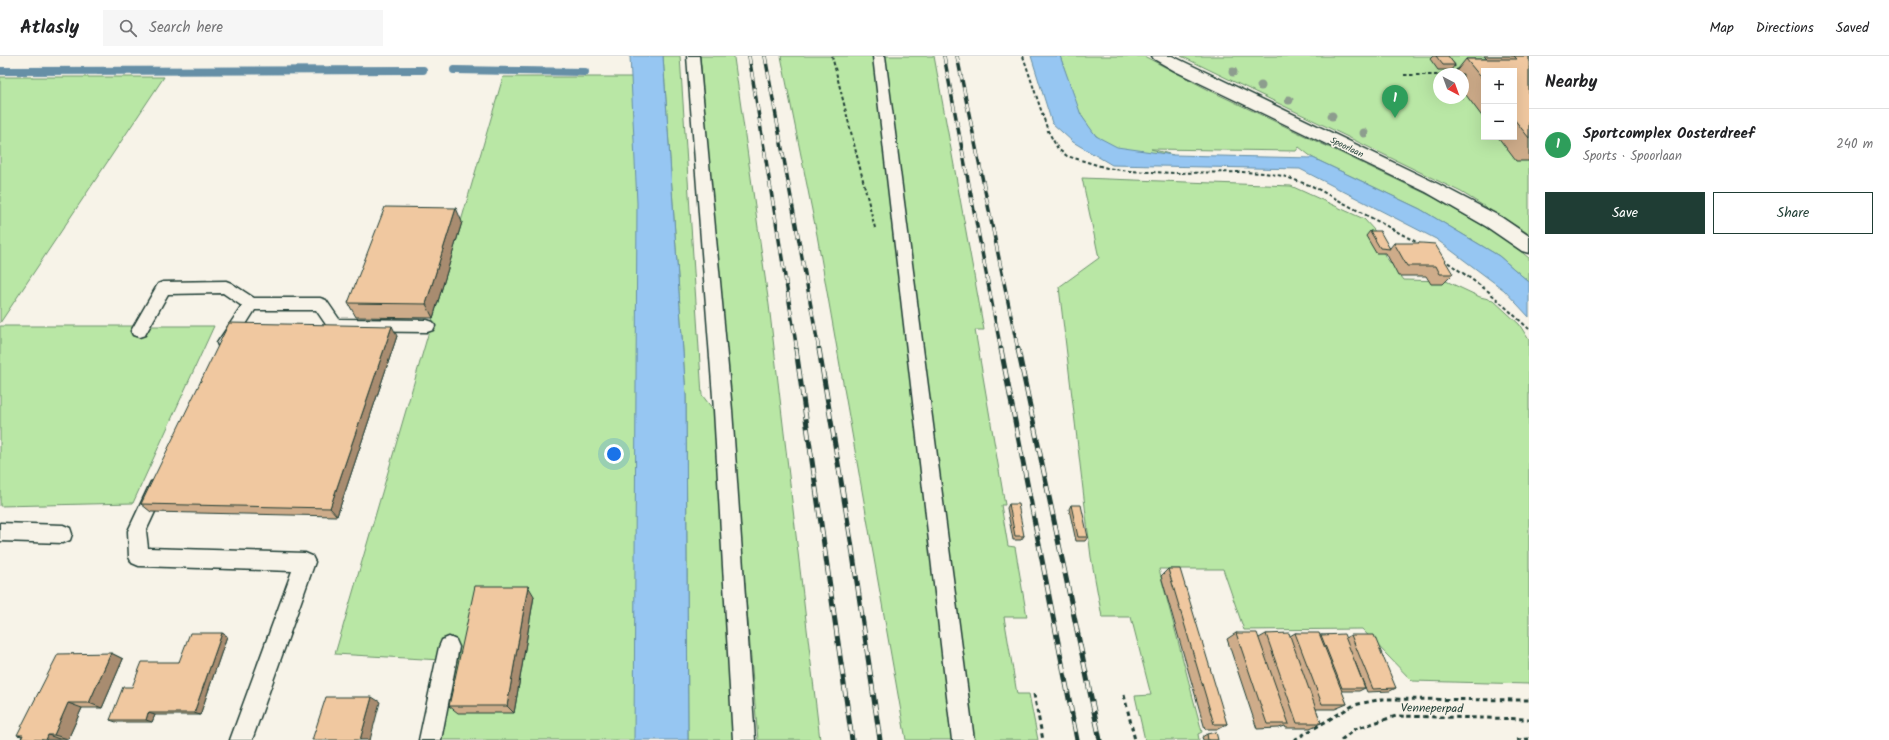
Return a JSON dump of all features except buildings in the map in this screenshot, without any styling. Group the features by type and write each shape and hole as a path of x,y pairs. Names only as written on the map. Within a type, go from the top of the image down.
{"main road":[{"name":"Spoorlaan","path":"1160,56 1181,68 1432,188 1494,222 1529,246"}],"lane":[{"path":"693,56 723,410 744,740"},
{"path":"879,56 963,740"},
{"path":"139,331 163,288 226,287 251,304 320,304 335,325 427,326"},
{"path":"217,360 224,346 251,304"},
{"path":"163,474 137,530 139,557 305,562 241,740"},
{"path":"0,532 62,534"},
{"path":"430,740 449,647"}],"path":[{"path":"1023,56 1051,138 1061,153 1097,166 1124,172 1145,174 1265,174 1294,179 1312,186 1426,247"},
{"path":"1451,62 1456,68"},
{"path":"1404,74 1433,75"},
{"path":"1438,256 1488,291 1529,329"},
{"path":"1034,694 1042,740"},
{"path":"1124,695 1135,740"},
{"path":"1294,740 1354,705 1382,699 1529,700"},
{"name":"Venneperpad","path":"1340,740 1355,729 1396,716 1529,719"},
{"path":"1517,740 1529,739"}],"green space":[{"path":"663,56 680,56 702,395 715,412 734,740 688,740 686,396"},
{"path":"700,56 734,56 769,305 820,740 758,740"},
{"path":"781,56 875,56 957,740 906,740 817,235"},
{"path":"883,56 934,56 984,330 975,330 1005,505 1001,505 1008,546 1015,547 1027,617 1004,617 1017,694 1029,694 1038,740 973,740"},
{"path":"1060,56 1144,56 1209,90 1433,197 1503,237 1529,258 1529,282 1499,256 1420,209 1313,158 1299,147 1296,151 1151,149 1173,155 1118,148 1105,143 1094,134 1079,110"},
{"path":"1181,56 1529,56 1529,234 1461,192"},
{"path":"0,77 164,77 0,323"},
{"path":"503,77 643,77 635,740 430,740 441,660 335,654"},
{"path":"1082,178 1291,186 1364,219 1374,230 1385,256 1404,280 1446,281 1480,297 1493,300 1519,324 1529,340 1529,684 1412,681 1362,629 1244,630 1223,569 1159,569 1202,732 1198,734 1199,740 1145,740 1135,696 1151,695 1131,617 1102,617 1091,557 1059,287 1099,258"},
{"path":"0,326 214,326 133,503 0,506"}],"water":[{"path":"630,56 663,56 686,396 688,740 634,740 637,203"},
{"path":"1031,56 1060,56 1081,115 1096,136 1117,147 1173,155 1313,158 1420,209 1499,256 1529,282 1529,317 1504,290 1436,239 1300,169 1112,165 1073,142 1052,123"}],"waterway":[{"path":"0,71 423,70"},
{"path":"454,70 585,72"}],"railway":[{"path":"749,56 797,350"},
{"path":"765,56 819,350"},
{"path":"944,56 1001,350"},
{"path":"957,56 1018,350"},
{"path":"796,349 852,740"},
{"path":"819,349 851,541 880,740"},
{"path":"1001,349 1077,740"},
{"path":"1018,349 1100,740"}],"place":[{"name":"Sportcomplex Oosterdreef","path":"1395,118"}]}
